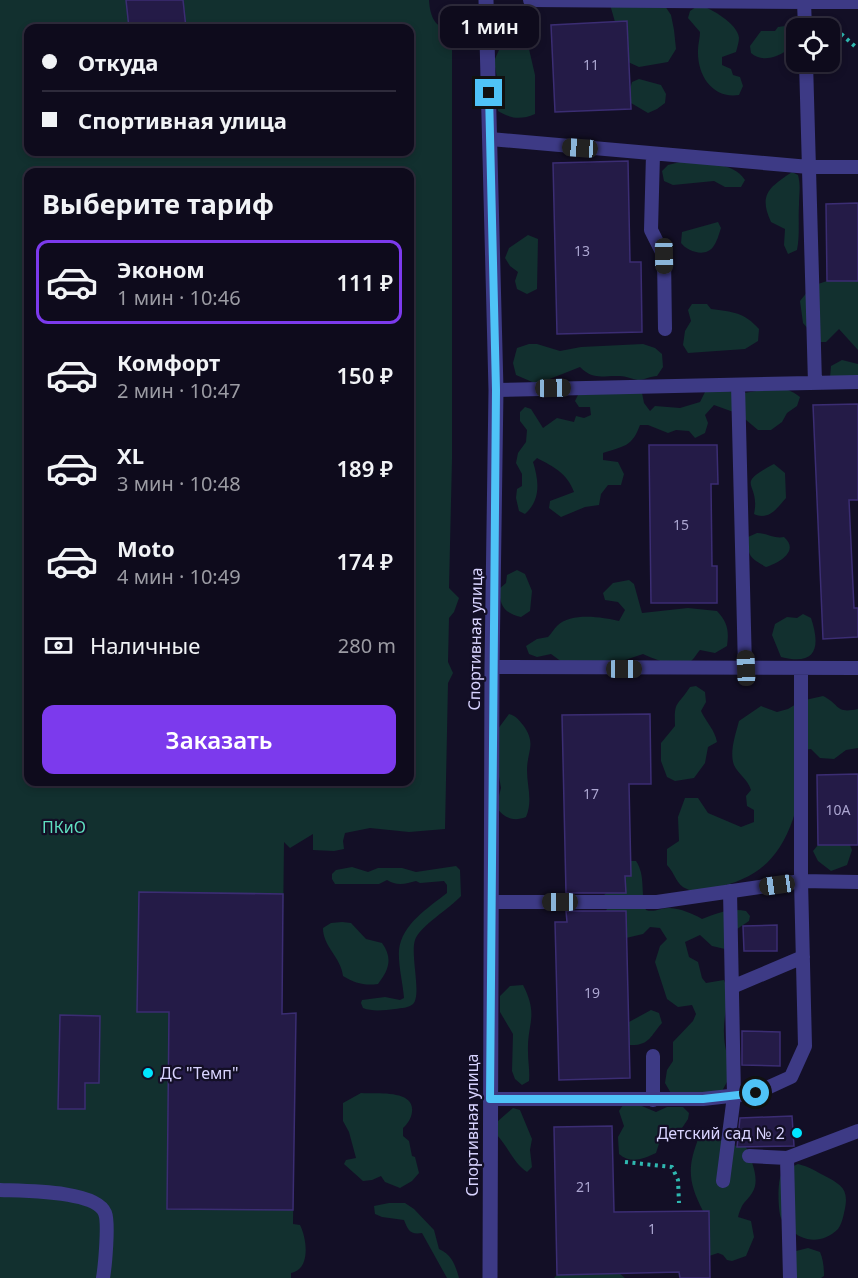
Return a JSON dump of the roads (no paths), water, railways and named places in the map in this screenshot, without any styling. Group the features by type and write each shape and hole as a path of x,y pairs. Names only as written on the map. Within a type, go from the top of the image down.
{"street":[{"name":"Спортивная улица","path":"486,0 496,390 492,667 490,1278"}],"lane":[{"path":"530,0 858,2"},
{"path":"804,1 805,18"},
{"path":"806,72 815,383"},
{"path":"490,139 809,167 858,167"},
{"path":"653,154 651,230 664,256 665,329"},
{"path":"496,390 858,382"},
{"path":"738,385 746,668"},
{"path":"492,667 858,668"},
{"path":"490,1099 703,1099 756,1093 791,1077 805,1046 801,881 801,668"},
{"path":"492,902 657,902 801,881 858,882"},
{"path":"723,1181 734,1096 730,891"},
{"path":"732,987 802,957"},
{"path":"653,1056 653,1100"},
{"path":"750,1156 787,1158 858,1131"},
{"path":"787,1158 790,1278"},
{"path":"0,1190 74,1194 99,1205 106,1214 103,1278"}],"place":[{"name":"ДС \"Темп\"","path":"148,1073"},
{"name":"Детский сад № 2","path":"797,1133"}],"park label":[{"name":"ПКиО","path":"64,827"}]}
